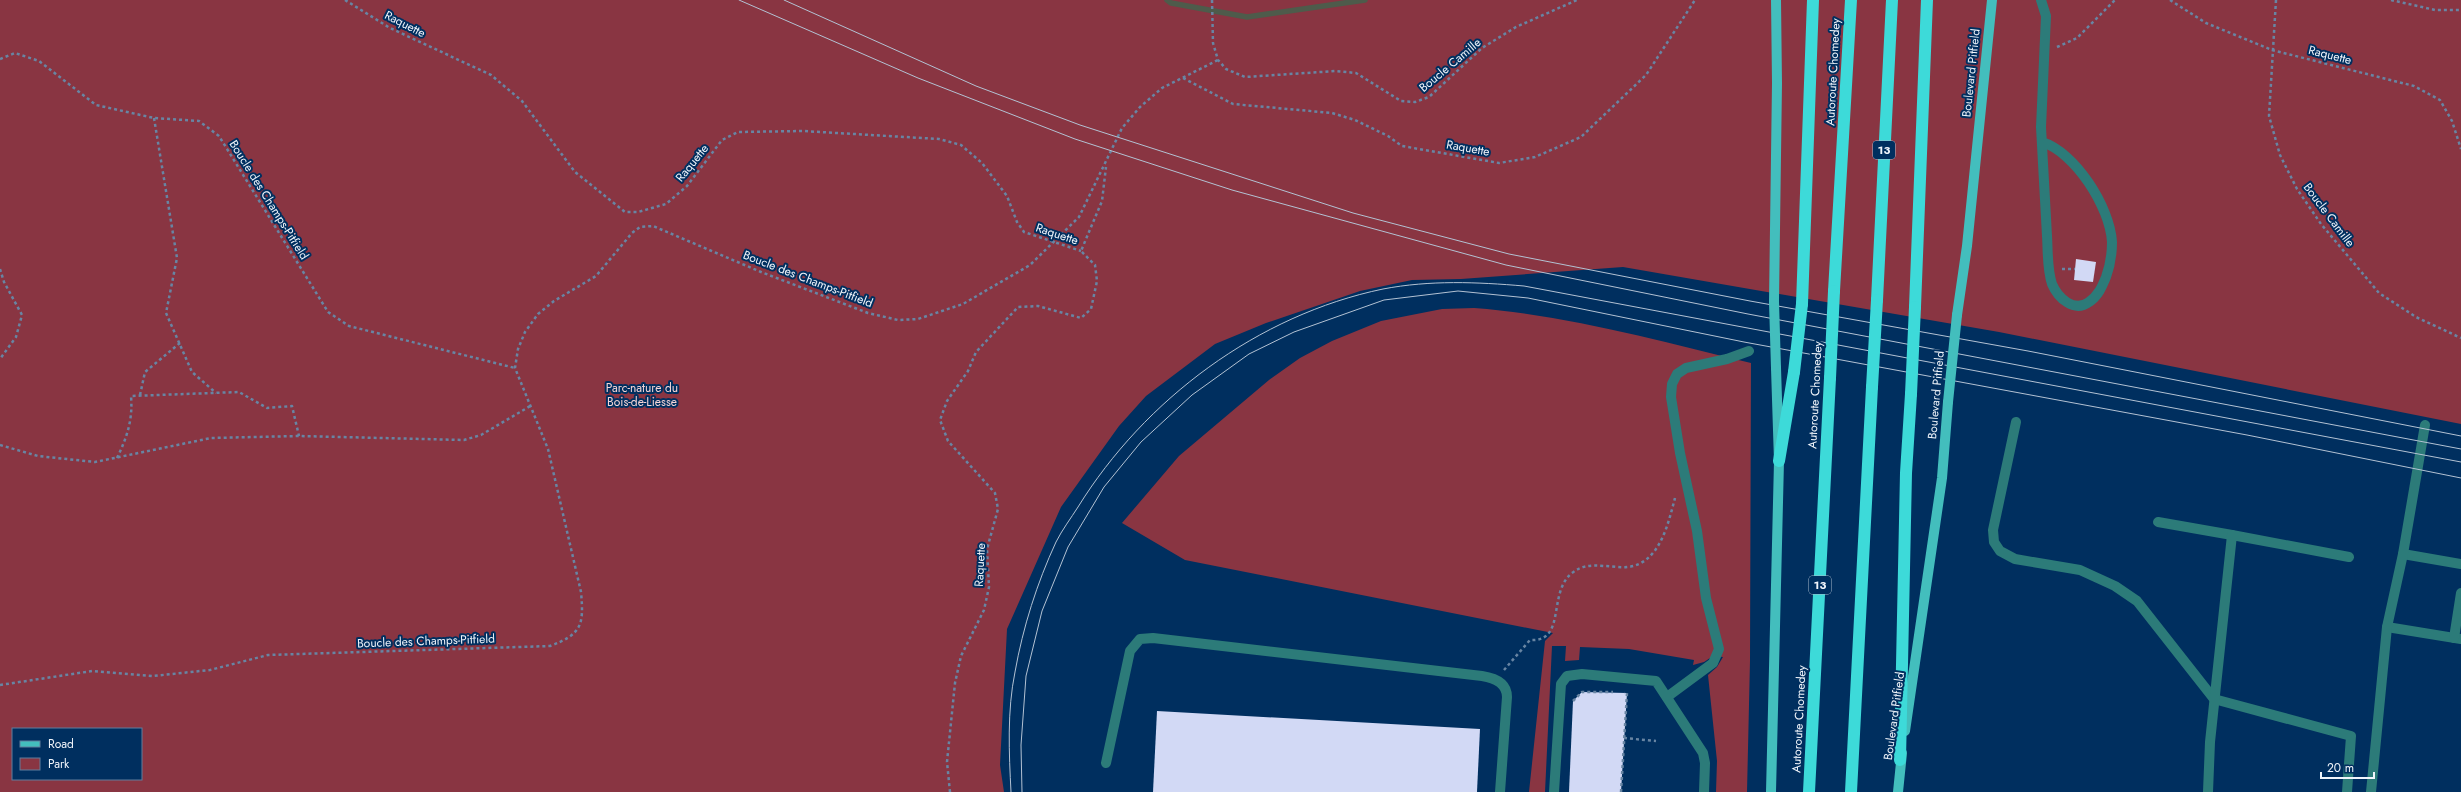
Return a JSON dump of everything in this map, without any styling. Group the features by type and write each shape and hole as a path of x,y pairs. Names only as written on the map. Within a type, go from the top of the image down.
{"highway":[{"path":"1779,461 1794,372 1803,286 1813,0"},
{"name":"Autoroute Chomedey","path":"1809,792 1834,291 1851,0"},
{"name":"13","path":"1851,792 1892,0"},
{"path":"1900,760 1906,473 1915,307 1927,0"}],"main road":[{"path":"1770,792 1779,461 1774,280 1777,83 1776,0"},
{"name":"Boulevard Pitfield","path":"1898,792 1900,760 1942,478 1957,315 1967,246 1992,0"}],"lane":[{"path":"2041,0 2046,16 2042,142 2050,274 2059,296 2067,304 2079,306 2093,300 2106,275 2111,248 2109,224 2088,181 2060,151 2052,145 2042,142"},
{"path":"1667,697 1713,663 1720,649 1706,598 1697,531 1680,453 1671,396 1672,384 1677,374 1686,368 1727,359 1749,352"},
{"path":"2016,422 1994,530 1994,542 2000,551 2015,559 2080,570 2115,586 2137,601 2214,700 2350,736 2347,792"},
{"path":"2371,792 2387,627 2403,554 2426,425"},
{"path":"2158,522 2349,558"},
{"path":"2208,792 2214,700 2232,535"},
{"path":"2403,554 2461,564"},
{"path":"2387,627 2458,638 2461,593"},
{"path":"1106,763 1130,651 1140,639 1146,638 1314,655 1496,680 1506,687 1507,697 1500,792"},
{"path":"1554,792 1559,695 1561,684 1565,678 1571,675 1582,674 1652,679 1659,684 1703,753 1705,763 1704,792"}],"path":[{"name":"Raquette","path":"346,0 390,28 491,75 522,101 575,172 625,212 638,212 666,204 687,186 722,140 738,132 803,131 939,139 961,145 982,163 1008,196 1017,222 1024,232 1081,251 1096,265 1097,281 1091,309 1081,318 1038,306 1018,307 976,352 968,371 947,401 940,420 948,441 995,492 998,509 987,549 989,587 984,610 961,656 955,683 947,762 950,792"},
{"path":"1106,164 1122,128 1140,106 1162,88 1218,60 1213,43 1212,0"},
{"name":"Boucle Camille","path":"1218,60 1226,69 1245,77 1336,71 1356,74 1401,101 1415,102 1429,96 1482,48 1516,27 1577,0"},
{"name":"Raquette","path":"1182,78 1233,104 1332,113 1355,120 1388,136 1402,146 1499,163 1535,157 1581,138 1646,75 1695,0"},
{"path":"2046,53 2077,38 2115,0"},
{"name":"Raquette","path":"2170,0 2206,23 2272,50 2414,86 2440,100 2452,121 2461,150"},
{"name":"Boucle Camille","path":"2276,0 2269,116 2280,156 2297,189 2321,224 2379,293 2416,317 2461,338"},
{"path":"2391,0 2435,10 2461,10"},
{"name":"Boucle des Champs-Pitfield","path":"0,59 15,53 39,61 96,105 154,118 199,121 219,136 328,312 349,326 515,368"},
{"path":"154,118 177,258 166,313 192,372 216,393"},
{"name":"Raquette","path":"1081,251 1102,201 1106,164"},
{"name":"Boucle des Champs-Pitfield","path":"0,685 92,671 153,676 203,671 268,655 550,646 569,639 577,630 583,612 580,592 548,449 532,404 515,368 518,349 538,314 554,301 596,276 632,233 640,227 653,226 668,231 761,272 868,313 898,320 918,319 963,304 1030,265 1056,242 1079,217 1106,164"},
{"path":"0,269 4,282 22,315 16,337 0,360"},
{"path":"140,395 145,372 180,343"},
{"path":"117,459 128,436 132,413 131,396 239,392 267,408 292,406 299,436"},
{"path":"0,445 38,456 95,462 117,459 147,450 211,438 299,436 464,440 481,435 532,404"},
{"path":"1496,680 1530,640 1543,639 1549,635 1554,623 1560,587 1572,573 1586,566 1628,567 1646,561 1652,556 1665,532 1675,496"},
{"path":"1573,708 1573,700 1582,692 1627,693 1621,792"},
{"path":"1624,738 1656,741"}],"green space":[{"name":"Parc-nature du Bois-de-Liesse","path":"0,0 2461,0 2461,424 1999,332 1623,267 1461,279 1412,280 1360,291 1266,323 1215,344 1146,396 1119,426 1061,507 1007,629 1000,765 1004,792 0,792"},
{"path":"1474,308 1544,316 1613,330 1751,363 1750,661 1747,792 1716,792 1717,761 1708,675 1717,667 1723,657 1713,656 1704,662 1693,665 1694,660 1629,649 1580,647 1579,660 1565,661 1566,646 1552,646 1545,792 1529,792 1545,641 1553,633 1185,560 1122,523 1179,456 1269,380 1300,358 1332,341 1381,321 1442,309"}],"building":[{"path":"2076,259 2096,262 2093,282 2074,280"},
{"path":"1582,692 1627,693 1621,792 1569,792 1573,701"},
{"path":"1157,711 1480,729 1477,792 1153,792"}],"waterway":[{"path":"1167,0 1171,3 1247,17 1365,0"}],"tram line":[{"path":"739,0 918,78 1075,139 1232,190 1506,265 1748,314 2461,449"},
{"path":"784,0 976,86 1080,125 1353,213 1509,254 1750,301 2028,351 2461,436"},
{"path":"1011,792 1009,747 1012,687 1026,622 1037,589 1056,542 1105,468 1136,431 1171,397 1209,367 1249,341 1292,319 1337,301 1383,289 1436,283 1524,286 2461,462"},
{"path":"1022,792 1021,745 1026,676 1042,611 1068,547 1104,487 1141,442 1192,395 1249,354 1294,332 1384,300 1458,291 1528,298 1744,342 2247,435 2461,478"}]}
